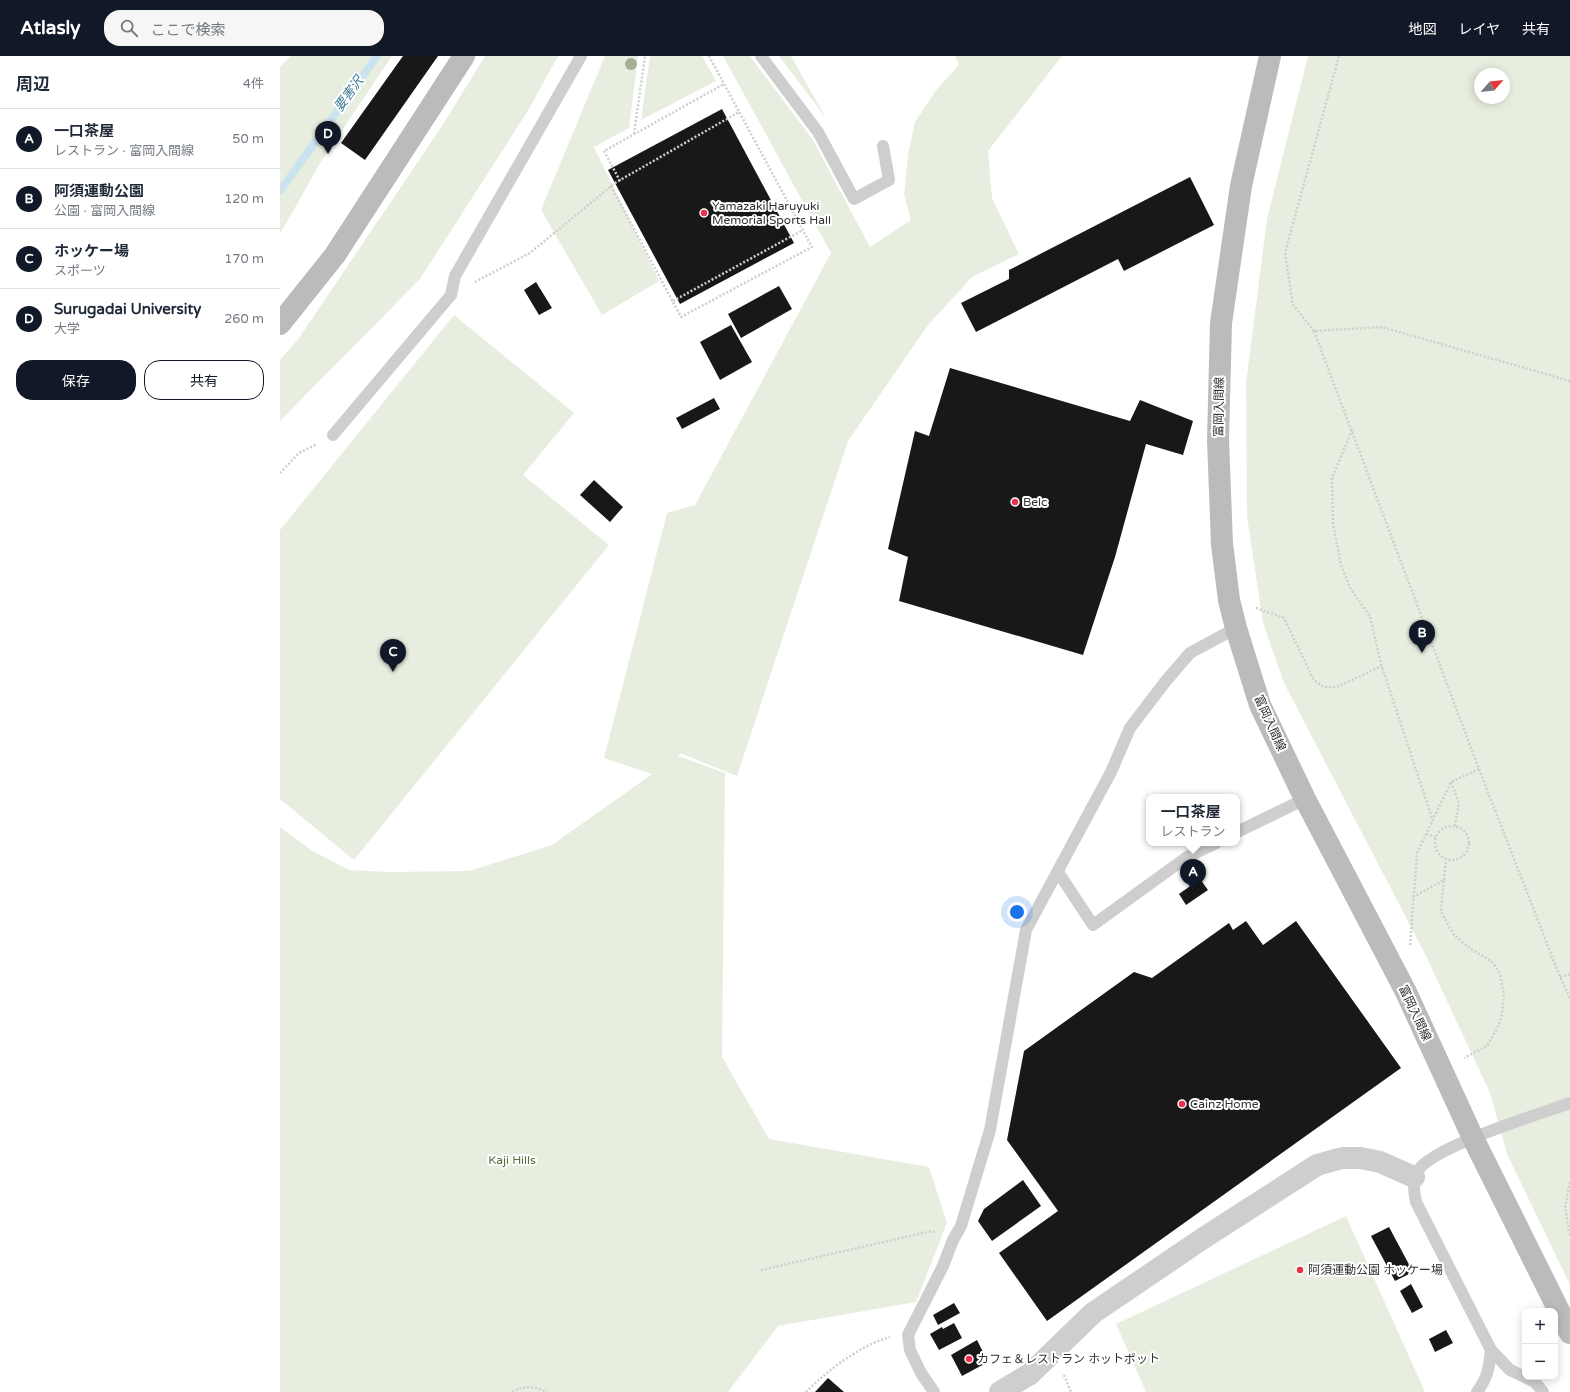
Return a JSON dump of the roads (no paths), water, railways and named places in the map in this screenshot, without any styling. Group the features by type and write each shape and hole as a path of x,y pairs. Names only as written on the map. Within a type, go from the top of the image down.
{"main road":[{"path":"280,324 335,255 464,56"},
{"name":"富岡入間線","path":"1270,56 1241,186 1221,323 1218,440 1222,544 1229,600 1236,628 1260,705 1305,799 1406,992 1473,1138 1570,1332"}],"street":[{"path":"1000,1392 1030,1374 1093,1313 1202,1239 1317,1165 1342,1158 1361,1158 1380,1162 1414,1177"}],"lane":[{"path":"333,434 451,295 455,276 581,56"},
{"path":"761,56 818,132 854,199 889,180 883,146"},
{"path":"934,1392 921,1374 910,1350 908,1334 943,1266 953,1240 961,1226 990,1130 1026,930 1111,772 1130,728 1165,682 1190,653 1236,628"},
{"path":"1240,831 1305,799"},
{"path":"1058,872 1093,925 1187,857 1210,846"},
{"path":"1522,1376 1510,1370 1491,1350 1416,1202 1414,1177 1417,1170 1424,1164 1446,1150 1473,1138 1570,1104"},
{"path":"1477,1392 1486,1380 1491,1350"},
{"path":"1531,1380 1535,1382 1543,1392"}],"waterway":[{"name":"要害沢","path":"280,191 377,56"}],"place":[{"name":"Surugadai University","path":"328,154"},
{"name":"Yamazaki Haruyuki Memorial Sports Hall","path":"704,213"},
{"name":"Belc","path":"1015,502"},
{"name":"阿須運動公園","path":"1422,653"},
{"name":"ホッケー場","path":"393,672"},
{"name":"一口茶屋","path":"1193,892"},
{"name":"Cainz Home","path":"1182,1104"},
{"name":"阿須運動公園 ホッケー場","path":"1300,1270"},
{"name":"カフェ＆レストラン ホットポット","path":"969,1359"}],"park label":[{"name":"Kaji Hills","path":"512,1160"}]}
